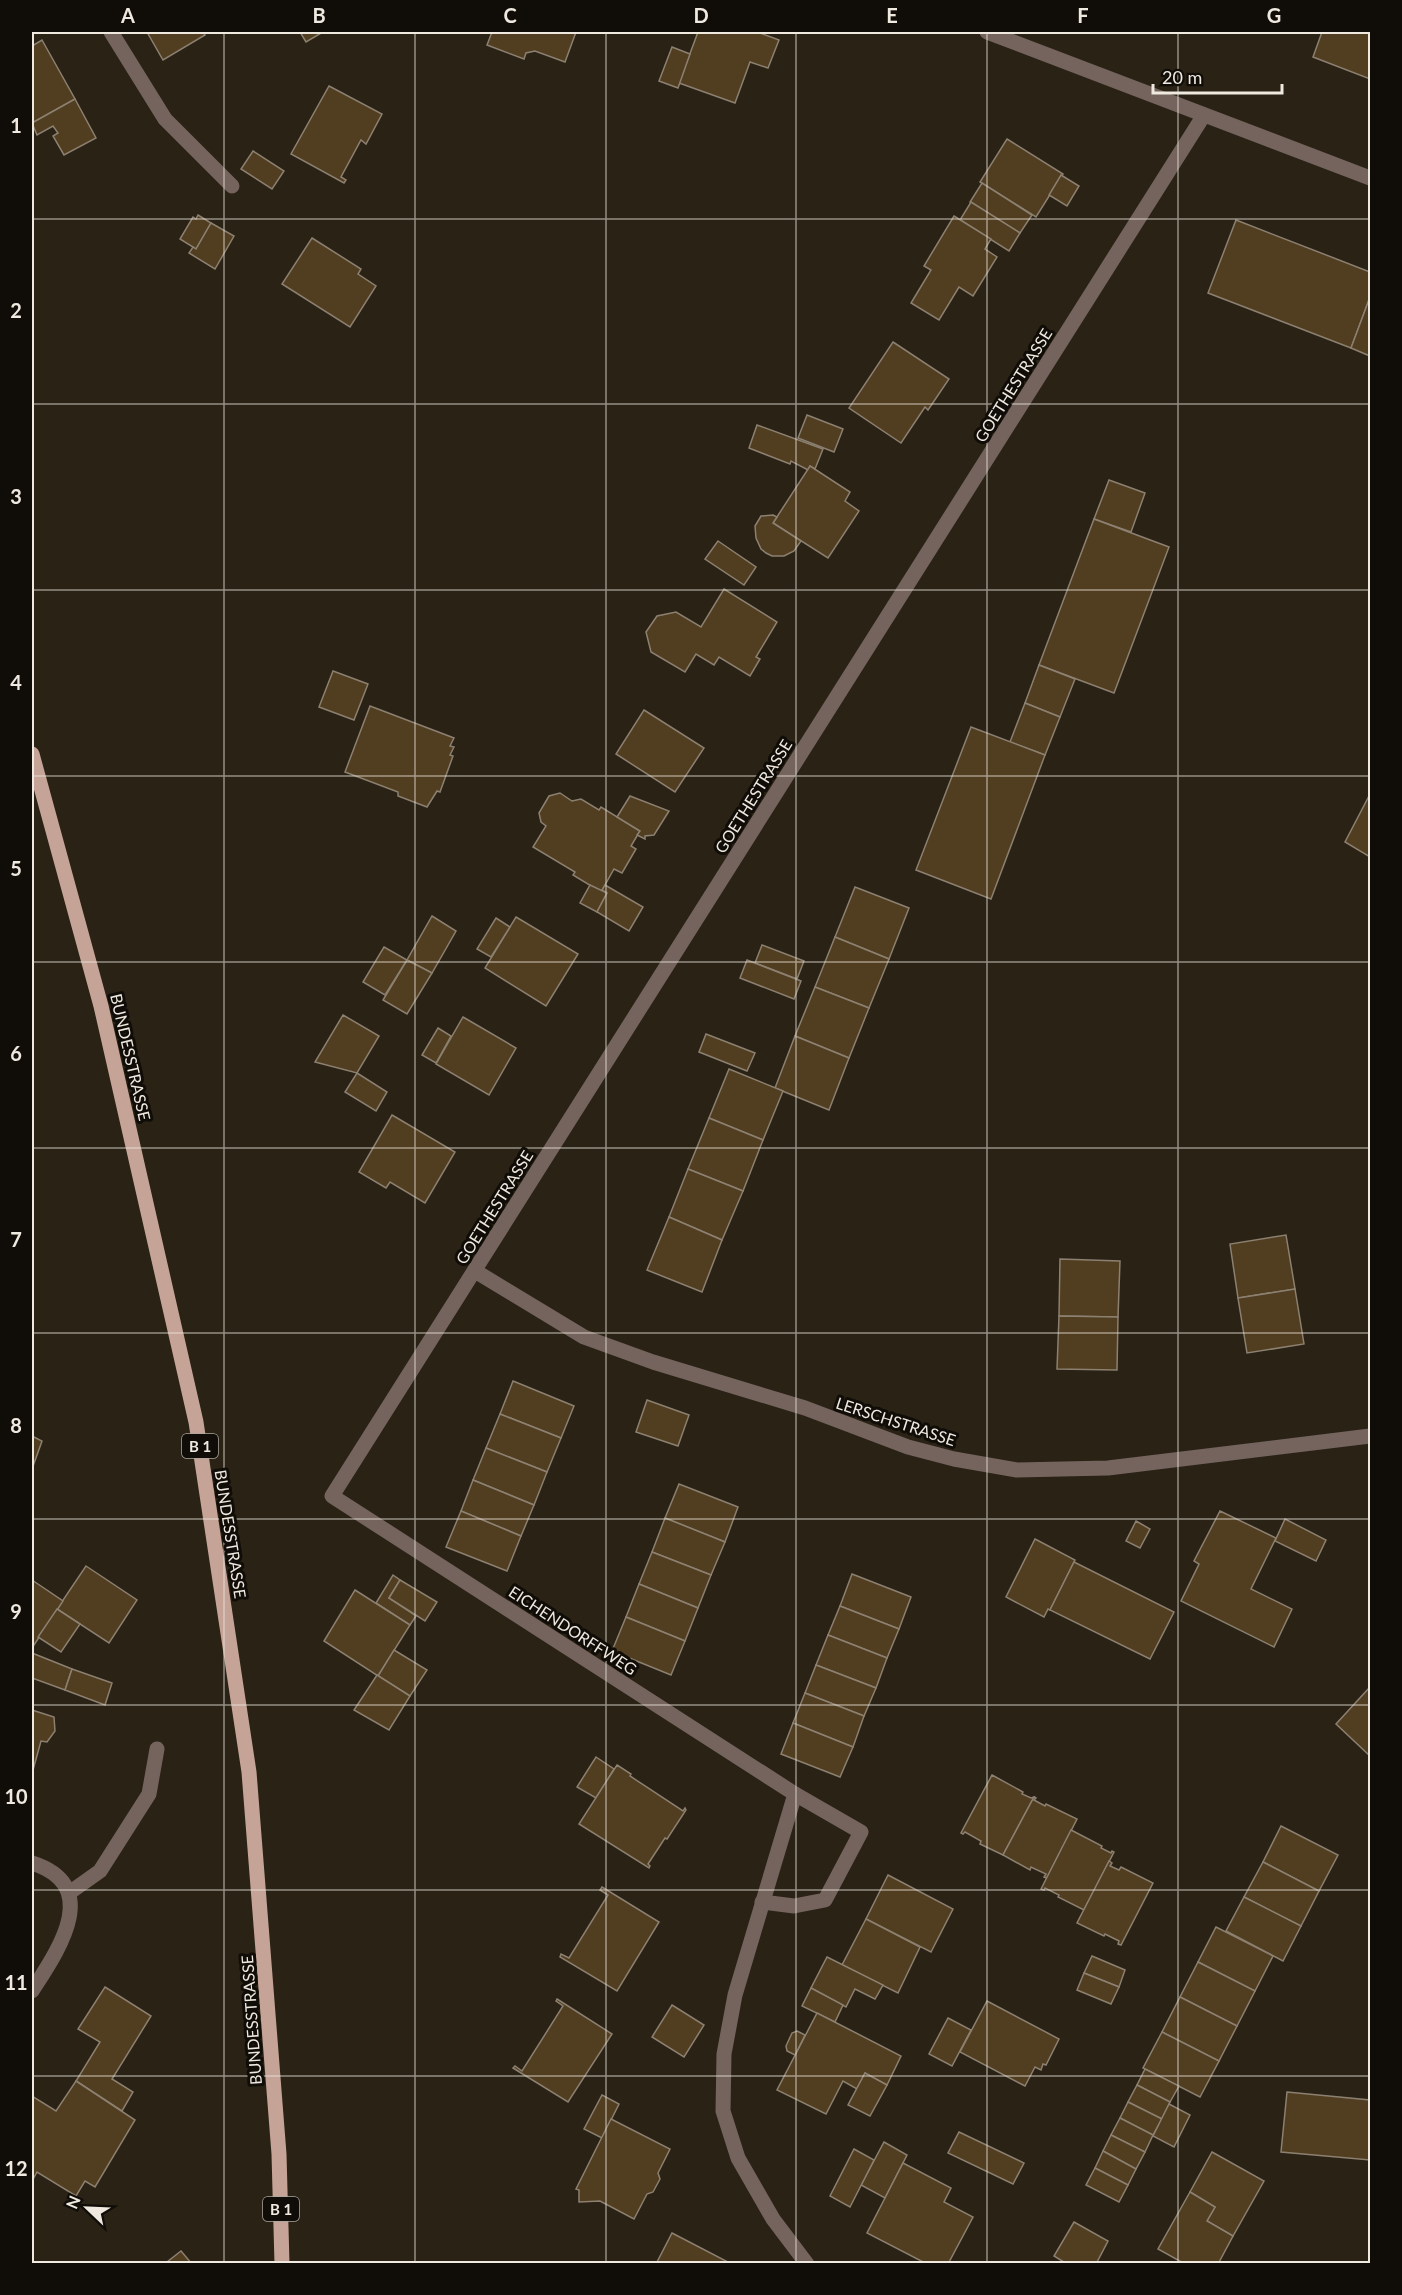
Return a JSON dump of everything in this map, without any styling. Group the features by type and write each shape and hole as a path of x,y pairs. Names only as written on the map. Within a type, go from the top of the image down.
{"main road":[{"name":"BUNDESSTRASSE","path":"32,754 101,1006 196,1422 249,1772 279,2154 282,2264"}],"street":[{"path":"111,32 165,119 232,186"},
{"path":"987,32 1371,178"},
{"name":"GOETHESTRASSE","path":"332,1496 1204,115"},
{"name":"LERSCHSTRASSE","path":"475,1271 584,1337 653,1362 805,1408 908,1447 954,1459 1017,1470 1108,1468 1371,1436"},
{"name":"EICHENDORFFWEG","path":"332,1496 795,1794 861,1832 825,1900 794,1906 762,1902"},
{"path":"69,1893 100,1871 149,1794 157,1749"},
{"path":"795,1794 735,1995 724,2054 723,2111 738,2158 773,2219 807,2264"},
{"path":"32,1863 56,1877 69,1893 69,1920 61,1944 32,1991"}],"building":[{"path":"147,32 203,32 205,35 163,60"},
{"path":"300,32 323,32 306,42"},
{"path":"492,32 576,32 565,62 535,51 526,53 524,59 487,45"},
{"path":"698,32 757,32 779,40 768,68 750,62 735,103 679,83"},
{"path":"1322,32 1370,32 1370,79 1313,57"},
{"path":"42,40 75,99 32,123 32,46"},
{"path":"672,47 690,54 678,88 659,81"},
{"path":"329,86 382,114 366,144 361,140 341,177 346,180 344,183 291,154"},
{"path":"75,99 96,138 64,155 53,136 58,133 53,126 37,135 32,123"},
{"path":"1007,139 1063,174 1036,217 980,182"},
{"path":"253,151 284,171 272,189 241,169"},
{"path":"1061,175 1079,186 1067,206 1049,195"},
{"path":"982,183 1032,215 1020,233 970,202"},
{"path":"971,202 1020,233 1009,251 960,220"},
{"path":"198,215 211,223 196,249 180,239 193,217 196,219"},
{"path":"954,216 991,239 985,249 997,257 973,296 959,287 939,320 911,303 931,270 924,266"},
{"path":"1236,220 1370,272 1370,297 1351,348 1208,293"},
{"path":"211,223 234,236 215,269 189,253 193,247 196,249"},
{"path":"312,238 361,269 358,274 376,286 350,327 282,284"},
{"path":"1370,297 1370,356 1351,348"},
{"path":"893,342 949,379 928,410 925,407 901,443 849,408"},
{"path":"807,415 843,429 834,452 798,438"},
{"path":"757,425 823,449 815,469 810,466 808,470 791,461 790,464 749,448"},
{"path":"810,466 850,492 845,501 859,511 828,558 773,523"},
{"path":"1109,480 1145,493 1131,532 1094,519"},
{"path":"761,516 777,517 773,523 801,541 794,551 784,556 772,556 766,553 761,549 756,538 755,526"},
{"path":"1094,519 1169,547 1114,693 1039,665"},
{"path":"718,541 756,567 744,585 705,559"},
{"path":"724,589 777,622 756,657 760,659 750,676 719,657 714,665 696,654 685,672 651,652 646,632 657,616 676,612 701,627"},
{"path":"1039,665 1075,679 1060,717 1025,703"},
{"path":"333,671 368,684 354,720 319,707"},
{"path":"1025,703 1060,717 1045,755 1010,742"},
{"path":"370,706 454,738 450,746 454,747 450,755 453,756 440,792 437,791 427,807 398,796 398,792 345,772"},
{"path":"644,710 704,748 675,792 616,754"},
{"path":"971,727 1045,755 991,899 916,870"},
{"path":"560,793 572,801 581,799 599,810 601,807 640,831 631,846 636,849 622,873 614,869 601,892 573,875 575,872 533,847 546,826 541,822 539,813 549,796"},
{"path":"1370,794 1370,857 1345,842"},
{"path":"630,796 669,811 654,835 645,836 645,839 637,835 640,831 617,817"},
{"path":"590,885 607,893 597,912 580,903"},
{"path":"605,885 643,907 629,931 597,912 607,893 602,890"},
{"path":"855,887 909,908 889,959 835,937"},
{"path":"432,916 456,931 432,973 407,960"},
{"path":"516,917 578,954 546,1006 485,968"},
{"path":"496,918 510,927 491,957 477,949"},
{"path":"835,937 889,959 869,1008 815,987"},
{"path":"762,945 804,961 797,979 755,963"},
{"path":"384,947 407,960 385,995 363,982"},
{"path":"407,960 432,973 407,1014 383,1000"},
{"path":"747,960 801,981 794,999 740,978"},
{"path":"815,987 869,1008 849,1058 795,1036"},
{"path":"343,1015 379,1036 357,1073 315,1062"},
{"path":"463,1017 516,1048 489,1095 436,1064"},
{"path":"438,1028 451,1036 436,1063 422,1055"},
{"path":"706,1034 755,1053 747,1071 699,1052"},
{"path":"795,1036 849,1058 829,1110 775,1088"},
{"path":"729,1069 783,1091 763,1140 709,1118"},
{"path":"357,1073 387,1092 376,1111 345,1092"},
{"path":"392,1115 455,1152 425,1203 390,1182 386,1188 359,1172"},
{"path":"709,1118 763,1140 743,1191 688,1169"},
{"path":"688,1169 743,1191 722,1240 669,1217"},
{"path":"669,1217 722,1240 702,1292 647,1270"},
{"path":"1286,1235 1295,1289 1238,1298 1230,1244"},
{"path":"1060,1259 1120,1261 1118,1317 1059,1316"},
{"path":"1295,1289 1304,1344 1247,1353 1238,1298"},
{"path":"1059,1316 1118,1317 1117,1370 1057,1369"},
{"path":"513,1381 574,1406 561,1438 500,1414"},
{"path":"647,1400 689,1415 678,1446 636,1432"},
{"path":"500,1414 561,1438 547,1472 486,1448"},
{"path":"32,1436 42,1441 32,1469"},
{"path":"486,1448 547,1472 534,1505 473,1480"},
{"path":"473,1480 534,1505 521,1536 461,1511"},
{"path":"679,1484 738,1507 725,1542 665,1518"},
{"path":"461,1511 521,1536 507,1571 446,1547"},
{"path":"1220,1511 1276,1538 1251,1589 1292,1609 1274,1647 1181,1601 1199,1564 1194,1561"},
{"path":"665,1518 725,1542 711,1575 652,1552"},
{"path":"1285,1519 1326,1540 1316,1561 1275,1541"},
{"path":"1136,1521 1150,1529 1140,1548 1126,1541"},
{"path":"1035,1539 1075,1560 1050,1610 1048,1609 1044,1617 1006,1597"},
{"path":"652,1552 711,1575 698,1608 639,1584"},
{"path":"1074,1562 1174,1612 1150,1659 1050,1610"},
{"path":"86,1566 137,1600 109,1643 57,1609"},
{"path":"852,1574 911,1597 899,1629 840,1606"},
{"path":"393,1575 400,1580 389,1598 416,1616 410,1625 376,1603"},
{"path":"32,1580 63,1601 32,1648"},
{"path":"400,1580 437,1602 425,1621 389,1598"},
{"path":"639,1584 698,1608 685,1641 626,1617"},
{"path":"355,1590 410,1625 378,1676 324,1641"},
{"path":"840,1606 899,1629 887,1658 828,1635"},
{"path":"57,1609 80,1624 61,1652 38,1637"},
{"path":"626,1617 685,1641 671,1675 612,1651"},
{"path":"828,1635 887,1658 876,1688 816,1665"},
{"path":"394,1650 427,1670 410,1696 378,1676"},
{"path":"32,1653 72,1669 65,1690 32,1678"},
{"path":"816,1665 876,1688 864,1716 805,1693"},
{"path":"72,1669 112,1683 105,1705 65,1690"},
{"path":"377,1675 410,1696 389,1730 354,1710"},
{"path":"1370,1687 1370,1756 1336,1724"},
{"path":"805,1693 864,1716 853,1747 793,1723"},
{"path":"32,1710 54,1717 55,1731 47,1742 41,1741 33,1770"},
{"path":"793,1723 853,1747 840,1777 781,1754"},
{"path":"596,1757 614,1769 596,1798 577,1787"},
{"path":"617,1765 683,1811 685,1808 686,1810 648,1864 649,1868 579,1824"},
{"path":"992,1775 1023,1792 1022,1794 1034,1797 1003,1855 980,1844 981,1841 965,1832 961,1833"},
{"path":"1034,1797 1036,1798 1034,1800 1045,1806 1046,1804 1077,1819 1047,1878 1044,1877 1046,1874 1031,1867 1030,1870 1003,1855"},
{"path":"1281,1826 1338,1855 1319,1891 1263,1862"},
{"path":"1071,1830 1102,1846 1101,1848 1111,1853 1114,1852 1084,1910 1045,1888 1041,1889"},
{"path":"1109,1861 1112,1863 1110,1866 1119,1870 1121,1867 1153,1883 1121,1945 1118,1944 1119,1941 1105,1934 1104,1936 1077,1923"},
{"path":"1263,1862 1319,1891 1301,1926 1244,1897"},
{"path":"888,1875 953,1909 931,1952 866,1919"},
{"path":"602,1887 659,1922 617,1991 560,1957 561,1954 569,1958 608,1895 600,1890"},
{"path":"1244,1897 1301,1926 1283,1961 1226,1931"},
{"path":"866,1919 920,1947 898,1993 842,1965"},
{"path":"1216,1927 1273,1956 1255,1991 1198,1962"},
{"path":"1092,1956 1125,1970 1119,1987 1084,1973"},
{"path":"827,1957 883,1985 875,1999 855,1989 846,2007 811,1988"},
{"path":"1198,1962 1255,1991 1237,2026 1180,1997"},
{"path":"1084,1973 1119,1987 1111,2004 1077,1990"},
{"path":"105,1987 151,2016 112,2079 133,2092 122,2111 76,2081 100,2042 78,2029"},
{"path":"811,1988 843,2005 835,2022 802,2006"},
{"path":"1180,1997 1237,2026 1219,2061 1162,2032"},
{"path":"557,1999 612,2034 568,2102 513,2068 515,2066 522,2071 563,2006 556,2001"},
{"path":"987,2001 1059,2039 1046,2065 1043,2064 1041,2070 1035,2067 1025,2086 960,2052"},
{"path":"672,2005 704,2025 684,2057 652,2037"},
{"path":"817,2013 901,2056 887,2085 865,2073 857,2089 843,2081 826,2114 777,2090"},
{"path":"948,2018 971,2030 952,2066 929,2054"},
{"path":"797,2031 805,2035 795,2055 787,2051 786,2046 792,2033"},
{"path":"1162,2032 1219,2061 1200,2097 1143,2068"},
{"path":"1145,2069 1179,2086 1170,2102 1137,2085"},
{"path":"865,2073 887,2085 870,2116 848,2105"},
{"path":"76,2081 135,2120 95,2187 85,2181 76,2196 37,2172 32,2181 32,2096 56,2111"},
{"path":"1137,2085 1170,2102 1162,2119 1128,2102"},
{"path":"1287,2092 1370,2100 1370,2160 1281,2152"},
{"path":"602,2095 619,2104 602,2138 584,2129"},
{"path":"1128,2102 1162,2119 1153,2135 1120,2118"},
{"path":"1169,2104 1190,2115 1174,2147 1153,2136"},
{"path":"1120,2118 1153,2135 1145,2152 1111,2135"},
{"path":"611,2119 670,2149 658,2173 660,2179 653,2192 647,2194 634,2219 600,2201 579,2202 579,2190 576,2189"},
{"path":"959,2132 1024,2163 1013,2184 948,2153"},
{"path":"1111,2135 1145,2152 1136,2169 1103,2151"},
{"path":"884,2142 907,2155 885,2198 861,2185"},
{"path":"854,2149 874,2160 850,2207 830,2196"},
{"path":"1103,2151 1136,2169 1128,2185 1095,2168"},
{"path":"1212,2152 1264,2181 1233,2236 1207,2221 1215,2207 1190,2192"},
{"path":"903,2163 951,2188 944,2202 973,2217 948,2264 927,2264 867,2233"},
{"path":"1095,2168 1128,2185 1119,2202 1086,2185"},
{"path":"1190,2192 1215,2207 1207,2221 1233,2236 1218,2264 1185,2264 1158,2249"},
{"path":"1074,2222 1108,2241 1096,2264 1067,2264 1054,2256"},
{"path":"672,2233 728,2262 727,2264 656,2264"},
{"path":"181,2251 192,2264 168,2264 167,2262"}]}
